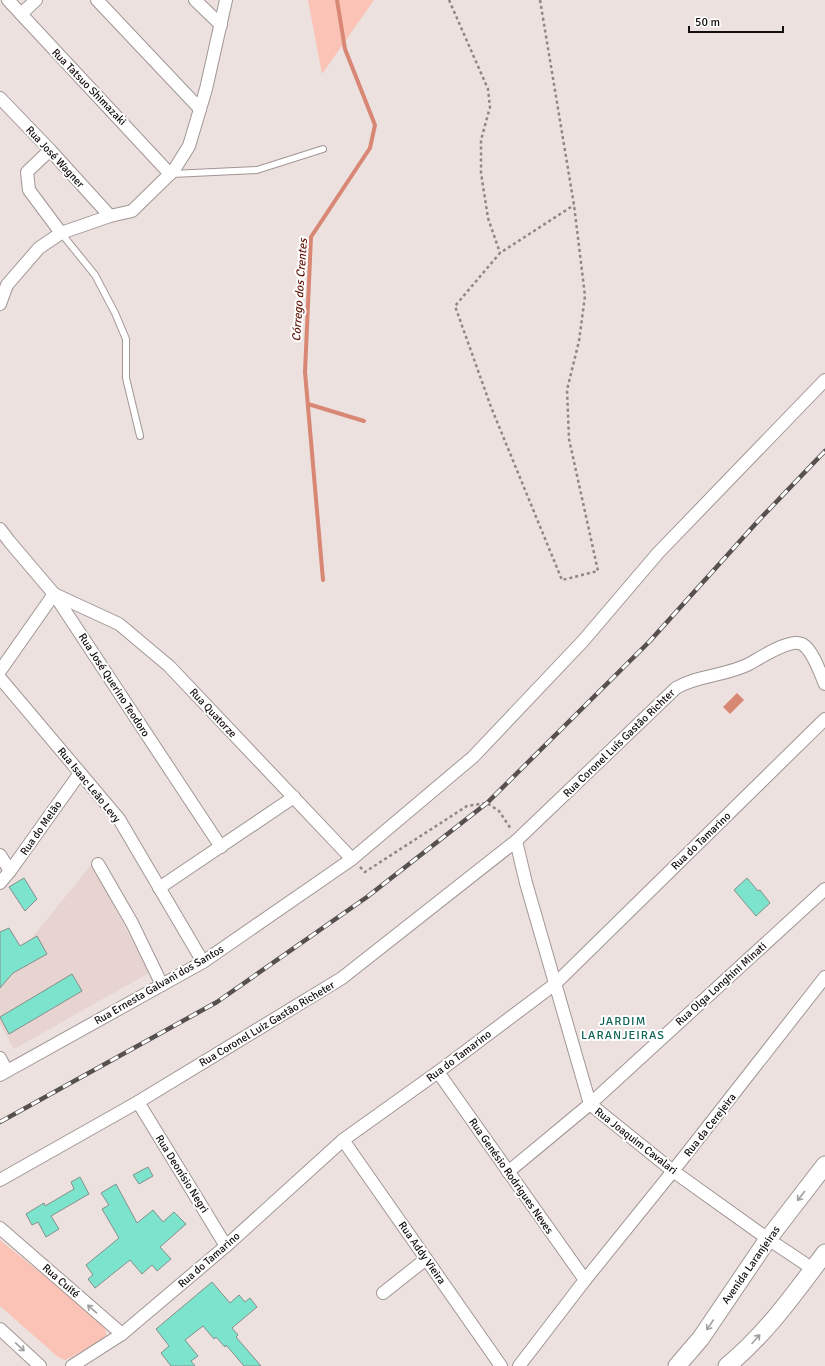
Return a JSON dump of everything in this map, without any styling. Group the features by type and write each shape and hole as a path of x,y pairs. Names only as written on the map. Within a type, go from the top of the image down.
{"street":[{"name":"Rua Tatsuo Shimazaki","path":"8,0 170,174"},
{"path":"21,14 36,0"},
{"path":"97,0 200,108"},
{"path":"195,0 221,25"},
{"path":"0,304 7,285 39,248 61,233 110,216 132,211 174,170 189,146 206,90 226,0"},
{"name":"Rua José Wagner","path":"2,106 50,150 110,216"},
{"path":"50,150 27,172 29,190 61,233"},
{"path":"0,275 7,285"},
{"name":"Rua Ernesta Galvani dos Santos","path":"4,1073 203,962 352,859 473,757 583,641 658,553 825,380"},
{"name":"Rua José Querino Teodoro","path":"0,529 54,594 221,847"},
{"path":"0,671 54,594"},
{"name":"Rua Quatorze","path":"54,594 119,624 170,666 352,859"},
{"name":"Rua Coronel Luís Gastão Richter","path":"516,841 676,688 687,682 728,672 744,666 786,645 801,644 807,648 811,654 825,684"},
{"name":"Rua Isaac Leão Levy","path":"0,678 119,819 203,962"},
{"name":"Rua do Tamarino","path":"72,1366 122,1334 226,1246 343,1140 438,1072 555,984 825,719"},
{"name":"Rua do Melão","path":"0,883 80,773"},
{"path":"159,888 294,796"},
{"name":"Rua Joaquim Cavalari","path":"516,841 526,883 590,1104 674,1171 768,1239 814,1269"},
{"name":"Rua Coronel Luiz Gastão Richeter","path":"0,1180 138,1102 342,978 516,841"},
{"path":"0,855 10,871"},
{"path":"98,864 132,923 162,985"},
{"name":"Rua Olga Longhini Minati","path":"508,1172 590,1104 825,889"},
{"name":"Rua da Cerejeira","path":"519,1366 585,1280 674,1171 825,977"},
{"path":"0,1058 4,1073"},
{"name":"Rua Genésio Rodrigues Neves","path":"438,1072 585,1280"},
{"name":"Rua Deonísio Negri","path":"138,1102 226,1246"},
{"name":"Rua Addy Vieira","path":"343,1140 501,1366"},
{"name":"Avenida Laranjeiras","path":"677,1366 701,1338 768,1239 825,1165"},
{"name":"Rua Cuité","path":"0,1228 122,1334"},
{"path":"728,1366 744,1353 774,1319 825,1253"},
{"path":"383,1293 426,1259"},
{"path":"0,1329 40,1366"}],"lane":[{"path":"170,174 257,170 323,149"},
{"path":"61,233 95,275 115,313 126,339 126,378 140,436"}],"path":[{"path":"449,0 488,89 490,107 481,140 481,173 488,218 500,253"},
{"path":"540,0 574,205 585,296 579,341 567,390 569,439 598,571 562,580 491,407 455,306 500,253 574,205"},
{"path":"352,859 365,872 467,806 486,803 499,811 508,823 516,841"}],"shaded area":[{"path":"308,0 374,0 322,74"},
{"path":"737,693 744,700 730,714 723,707"},
{"path":"92,864 149,973 14,1049 0,1024 0,977"},
{"path":"0,1240 105,1325 106,1335 104,1340 65,1360 58,1357 0,1306"}],"building":[{"path":"24,878 37,899 25,911 9,887"},
{"path":"747,878 758,891 760,890 770,903 756,916 734,890"},
{"path":"9,928 20,946 37,936 47,954 13,973 0,988 0,932"},
{"path":"72,974 82,991 9,1034 0,1017"},
{"path":"148,1167 153,1176 139,1184 133,1175"},
{"path":"80,1177 89,1194 51,1216 59,1229 46,1237 38,1222 32,1225 26,1214 44,1203 45,1206 74,1189 71,1182"},
{"path":"116,1184 137,1223 153,1210 163,1222 174,1212 186,1224 160,1247 171,1259 157,1271 152,1265 142,1274 130,1260 95,1288 88,1279 93,1275 86,1265 119,1238 102,1209 109,1205 101,1193"},
{"path":"212,1282 230,1303 239,1295 245,1302 250,1298 257,1307 232,1328 238,1335 236,1337 261,1366 244,1366 226,1345 225,1347 216,1337 214,1339 203,1326 185,1340 198,1356 191,1361 195,1366 171,1366 161,1353 169,1346 156,1329"}],"waterway":[{"name":"Córrego dos Crentes","path":"323,580 305,372 311,237 370,148 375,125 345,49 337,0"},
{"path":"308,404 364,421"}],"railway":[{"path":"0,1122 217,1002 367,897 487,803 649,642 759,520 825,451"}],"district":[{"name":"JARDIM LARANJEIRAS","path":"623,1028"}]}
